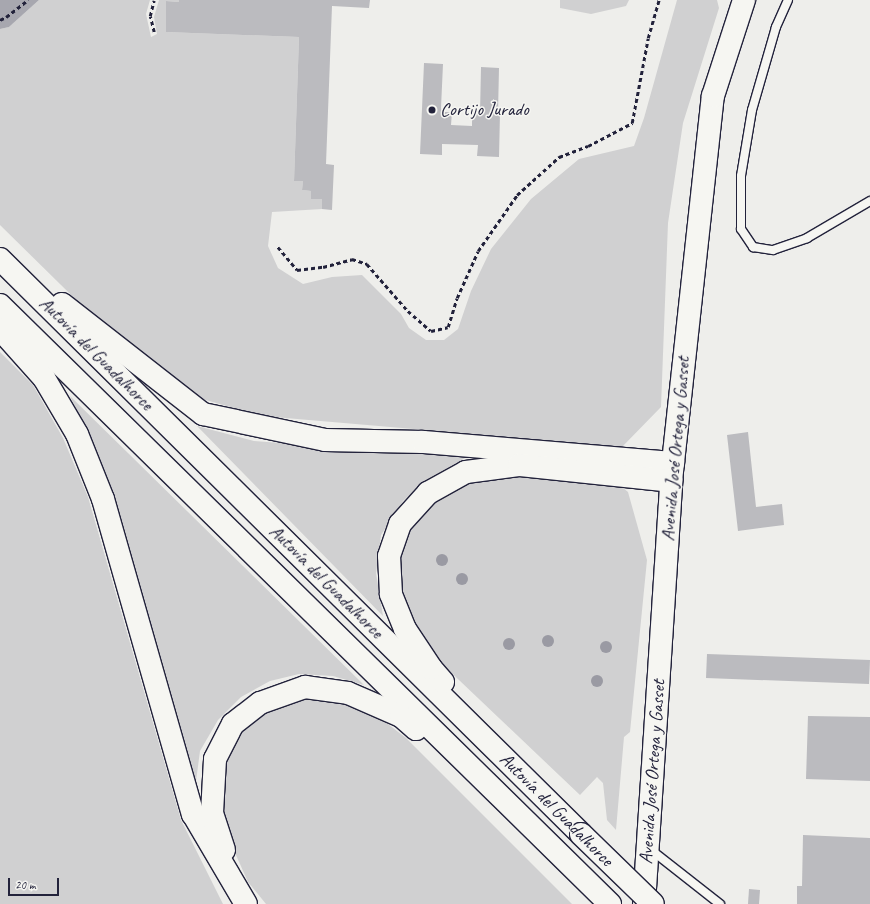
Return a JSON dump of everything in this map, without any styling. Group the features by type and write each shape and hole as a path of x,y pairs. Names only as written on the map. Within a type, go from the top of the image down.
{"main road":[{"name":"Avenida José Ortega y Gasset","path":"644,904 672,472 713,96 744,0"},
{"path":"0,255 203,414 325,440 423,442 672,472"},
{"name":"Autovía del Guadalhorce","path":"0,259 653,904"},
{"name":"Autovía del Guadalhorce","path":"0,305 610,904"},
{"path":"0,329 44,378 77,434 103,499 193,814 241,897"},
{"path":"581,834 431,668 405,629 391,594 389,556 400,524 428,493 466,472 519,465 672,472"},
{"path":"241,897 212,813 215,759 233,724 260,703 304,687 348,693 401,716 566,861"}],"lane":[{"path":"788,0 776,27 752,110 741,176 741,229 753,247 773,250 806,238 870,201"},
{"path":"648,848 720,904"}],"path":[{"path":"0,19 6,18 28,0"},
{"path":"154,0 150,16 154,32"},
{"path":"278,247 297,270 323,267 352,259 367,264 408,311 431,332 448,327 457,298 478,251 517,195 559,157 588,146 632,123 648,38 659,0"}],"shaded area":[{"path":"0,0 39,0 9,27 0,29"},
{"path":"39,0 150,0 146,14 151,37 157,34 154,17 159,0 179,0 179,2 166,1 166,32 299,37 294,181 303,181 302,190 311,191 311,199 322,199 322,209 272,212 268,246 278,268 303,284 332,277 362,275 401,314 409,328 426,340 444,340 458,329 471,291 491,249 531,199 579,159 634,146 644,118 677,0 717,0 719,8 683,123 668,223 661,407 622,447 262,416 202,399 120,343 0,225 0,29 9,27"},
{"path":"560,0 629,0 626,6 591,14 560,8"},
{"path":"0,352 33,385 63,438 88,497 181,820 223,904 0,904"},
{"path":"70,396 364,685 333,676 299,674 270,681 241,697 218,720 200,751 195,789 88,433"},
{"path":"197,426 254,441 467,457 426,480 403,501 381,535 376,573 383,616"},
{"path":"509,475 617,483 628,492 647,560 630,732 624,737 616,830 607,820 603,783 597,777 580,795 439,661 414,624 401,592 401,554 407,531 438,496 459,484"},
{"path":"293,697 345,700 375,714 406,738 572,904 266,904 248,882 219,817 220,766 238,729 263,708"}],"building":[{"path":"179,0 370,0 369,8 332,6 326,164 334,165 332,210 322,209 322,199 311,199 311,191 302,190 303,181 294,181 299,37 166,32 166,1 179,2"},
{"name":"Cortijo Jurado","path":"424,63 443,64 441,108 442,112 452,112 451,125 472,126 472,112 480,113 481,67 499,68 499,157 477,156 478,145 442,144 442,155 420,154"},
{"path":"748,432 756,507 782,504 784,525 738,531 727,435"},
{"path":"707,654 870,660 869,684 706,678"},
{"path":"808,716 870,717 870,781 806,779"},
{"path":"803,835 870,838 870,904 797,904 797,886 802,886"},
{"path":"749,889 760,890 759,904 748,904"}],"place":[{"name":"Cortijo Jurado","path":"432,110"}]}
